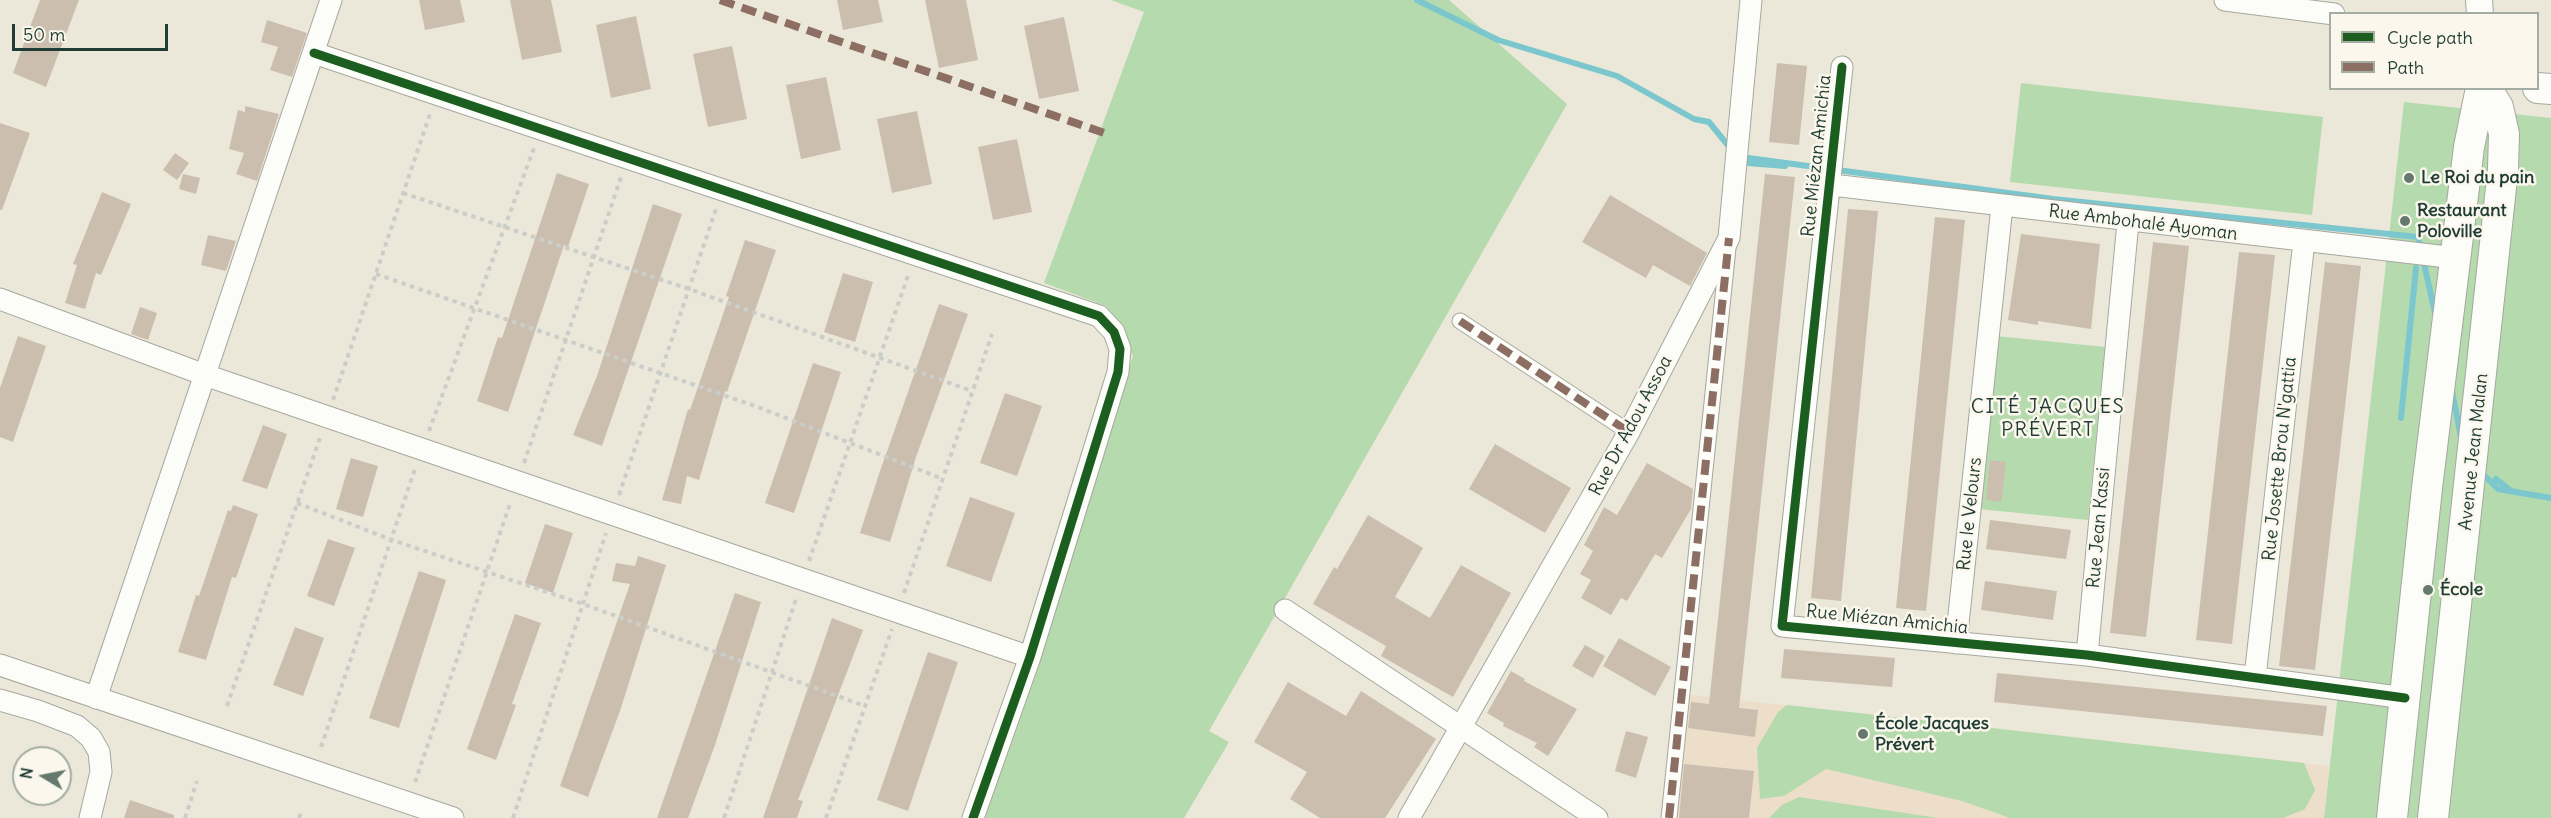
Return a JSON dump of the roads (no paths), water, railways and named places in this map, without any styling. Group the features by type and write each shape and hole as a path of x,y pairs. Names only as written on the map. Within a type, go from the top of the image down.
{"main road":[{"path":"2392,818 2427,488 2469,147 2481,90"},
{"name":"Avenue Jean Malan","path":"2433,818 2503,168 2504,134 2498,107 2487,90"}],"street":[{"path":"96,698 331,0"},
{"name":"Rue Dr Adou Assoa","path":"1409,818 1629,432 1729,238 1751,0"},
{"path":"2225,0 2329,13"},
{"path":"314,53 1100,316 1114,332 1120,349 1118,372 1030,657 973,818"},
{"name":"Rue Miézan Amichia","path":"1842,67 1832,185 1782,626 2087,655 2405,698"},
{"name":"Rue Ambohalé Ayoman","path":"1832,185 2128,222 2456,258"},
{"name":"Rue le Velours","path":"1956,643 2002,206"},
{"name":"Rue Jean Kassi","path":"2087,655 2128,222"},
{"path":"1668,818 1729,238"},
{"name":"Rue Josette Brou N'gattia","path":"2255,677 2304,241"},
{"path":"0,299 205,375 1030,657"},
{"path":"1460,321 1629,432"},
{"path":"1285,610 1597,818"},
{"path":"0,665 453,818"},
{"path":"0,700 77,726 91,738 99,752 101,772 90,818"}],"waterway":[{"path":"1417,0 1498,40 1617,76 1694,119 1709,122 1731,149"},
{"path":"1741,157 2053,199 2418,237 2421,249"},
{"path":"1747,163 1785,166"},
{"path":"2423,259 2436,317"},
{"path":"2401,418 2416,268"},
{"path":"2452,391 2461,437"},
{"path":"2480,471 2498,489 2551,498"},
{"path":"2496,479 2510,490"}],"place":[{"name":"Le Roi du pain","path":"2409,178"},
{"name":"Restaurant Poloville","path":"2405,221"},
{"name":"École","path":"2428,590"},
{"name":"École Jacques Prévert","path":"1863,734"}],"district":[{"name":"CITÉ JACQUES PRÉVERT","path":"2048,418"}]}
